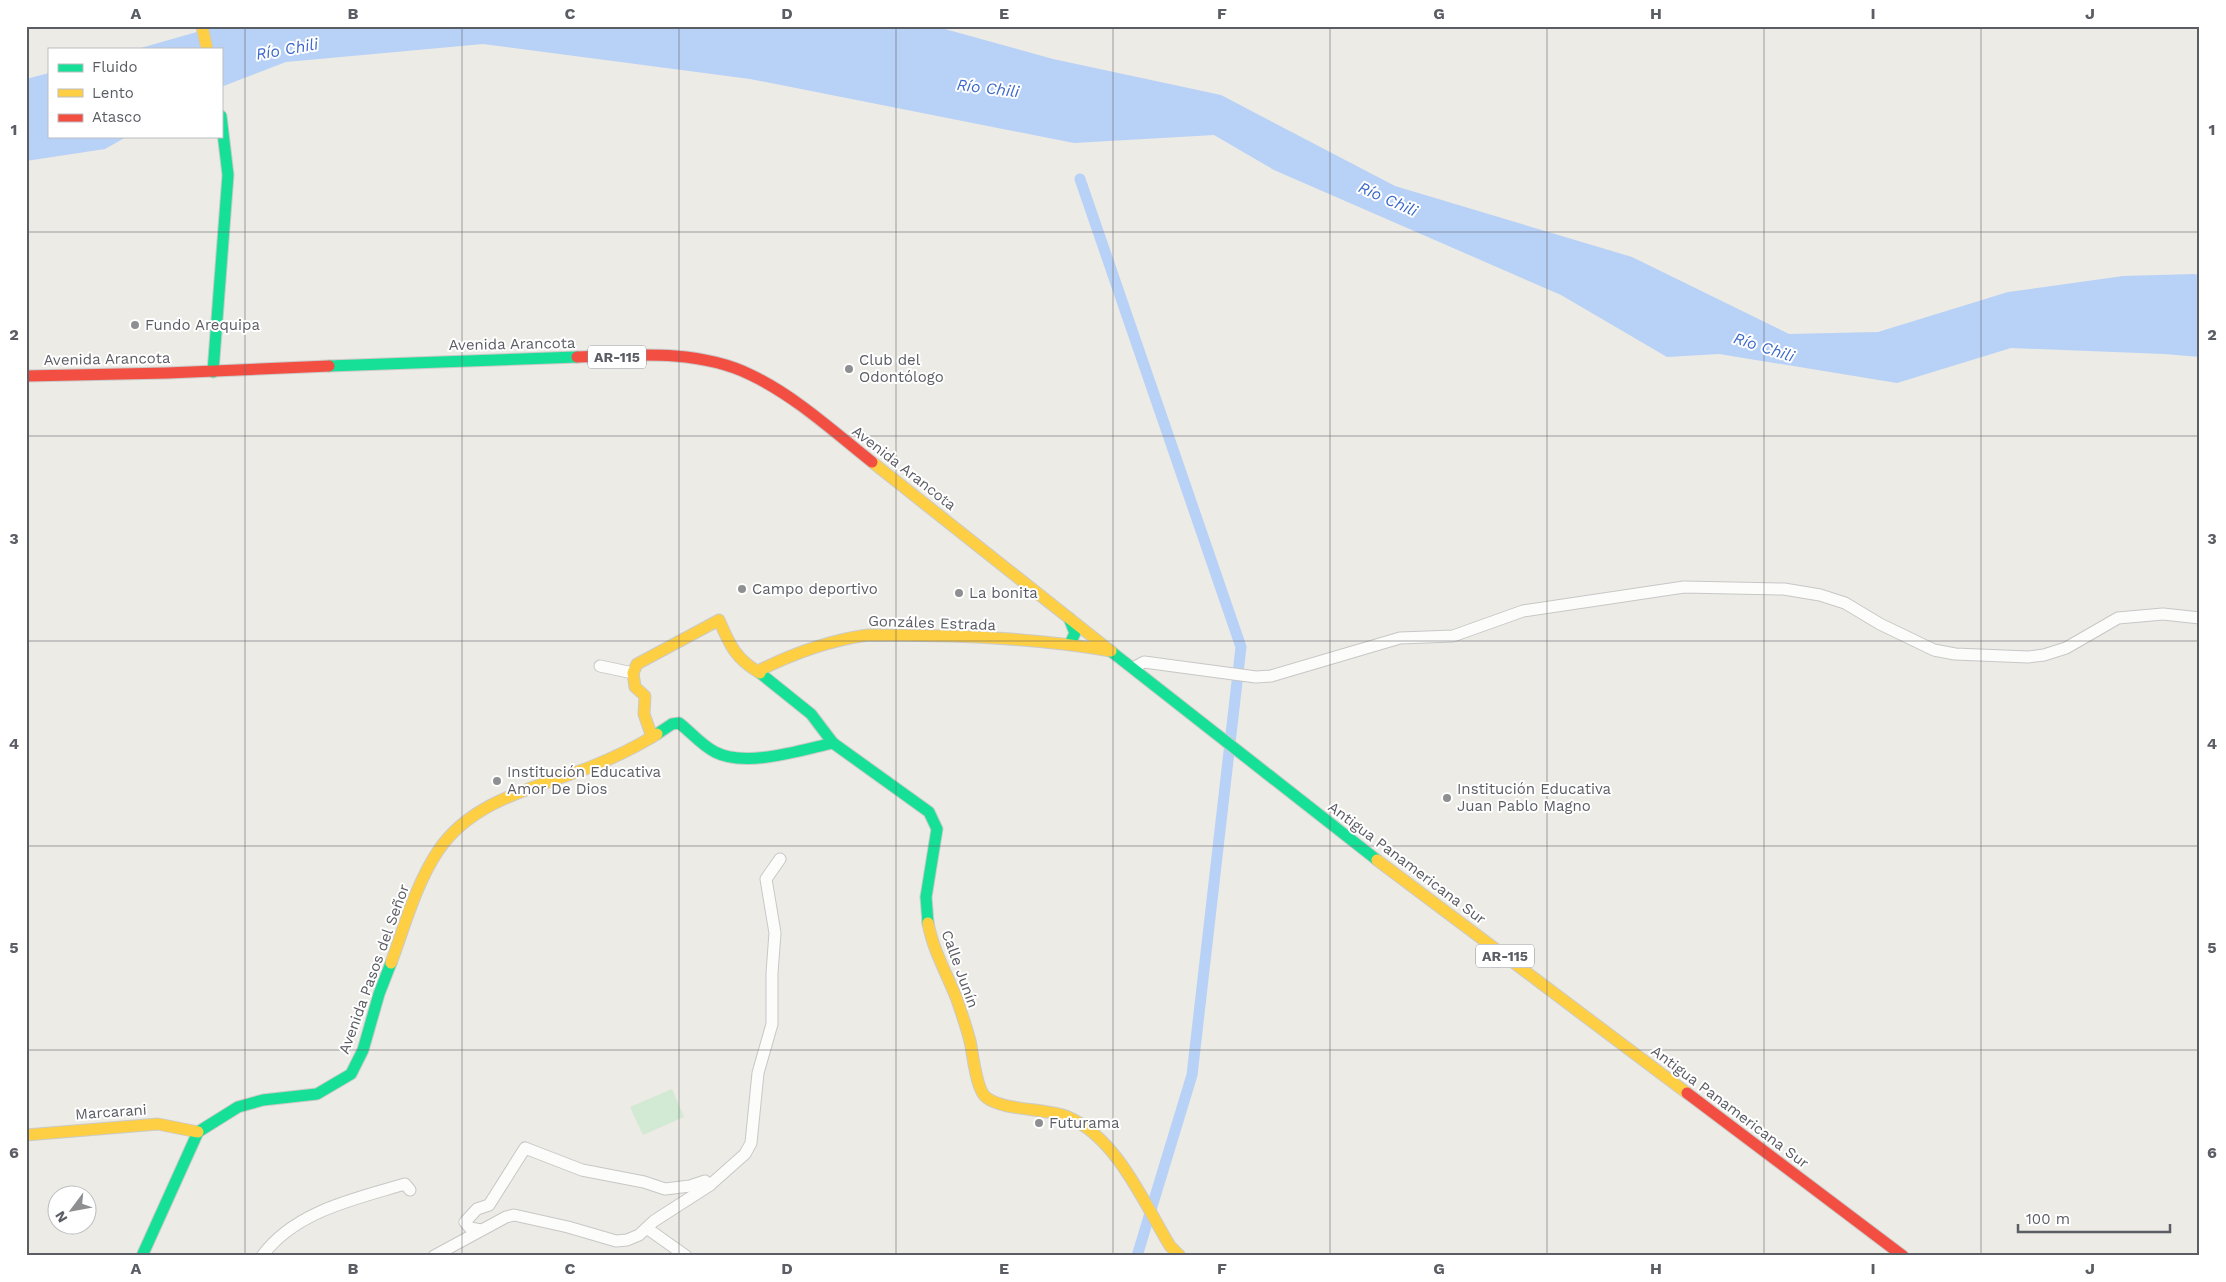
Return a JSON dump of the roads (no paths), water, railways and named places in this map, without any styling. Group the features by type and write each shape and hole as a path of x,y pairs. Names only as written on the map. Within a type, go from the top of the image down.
{"main road":[{"path":"202,26 208,48"},
{"path":"213,372 228,175 222,124"},
{"name":"Avenida Arancota","path":"26,376 213,372 448,360 661,356 700,360 742,370 780,391 1112,651"},
{"path":"1069,618 1075,634 1070,644"},
{"name":"Calle Junín","path":"633,674 637,664 644,658 719,620 746,666 758,671 797,699 826,728 833,743 929,812 937,828 926,898 928,924 933,946 956,998 970,1042 981,1091 986,1098 1067,1117 1091,1131 1115,1155 1170,1246 1180,1256"},
{"name":"Gonzáles Estrada","path":"758,671 782,659 853,637 868,635 923,634 1070,644 1112,651"},
{"name":"Antigua Panamericana Sur","path":"1112,651 1340,832 1903,1256"},
{"path":"633,674 635,687 646,696 644,716 652,737"},
{"name":"Avenida Pasos del Señor","path":"198,1132 238,1107 263,1100 317,1094 351,1074 363,1050 379,994 421,882 438,851 458,828 489,805 512,794 590,768 652,737 672,724 679,723 702,745 719,754 736,758 754,758 833,743"},
{"name":"Marcarani","path":"26,1135 158,1124 198,1132"},
{"path":"142,1256 198,1132"}],"street":[{"path":"1133,668 1144,662 1256,678 1271,676 1400,638 1453,636 1523,611 1684,587 1784,589 1820,595 1845,603 1880,624 1934,650 1955,654 2036,656 2066,648 2118,618 2164,614 2200,618"},
{"path":"600,666 633,674"},
{"path":"434,1256 467,1240 481,1230 506,1217 514,1215 568,1227 616,1241 627,1240 648,1229 654,1221 710,1185 744,1154 751,1143 758,1072 772,1024 772,973 775,932 766,879 780,859"},
{"path":"481,1230 470,1228 465,1222 477,1209 489,1205 525,1148 582,1170 644,1182 665,1189 690,1186 705,1181 710,1185"},
{"path":"262,1256 284,1231 331,1206 406,1184 410,1190"},
{"path":"648,1229 686,1256"}],"water":[{"name":"Río Chili","path":"218,26 934,26 1053,59 1221,95 1395,186 1632,257 1789,334 1878,332 2008,292 2123,276 2194,274 2200,275 2200,357 2011,348 1897,383 1719,354 1667,357 1561,295 1274,170 1214,135 1074,143 750,79 483,44 286,62 222,87 222,48 141,48"},
{"path":"48,73 48,138 124,138 105,149 26,161 26,79"}],"waterway":[{"path":"1080,179 1241,647 1192,1075 1137,1256"}],"place":[{"name":"Fundo Arequipa","path":"135,325"},
{"name":"Club del Odontólogo","path":"849,369"},
{"name":"Campo deportivo","path":"742,589"},
{"name":"La bonita","path":"959,593"},
{"name":"Institución Educativa Amor De Dios","path":"497,781"},
{"name":"Institución Educativa Juan Pablo Magno","path":"1447,798"},
{"name":"Futurama","path":"1039,1123"}]}
